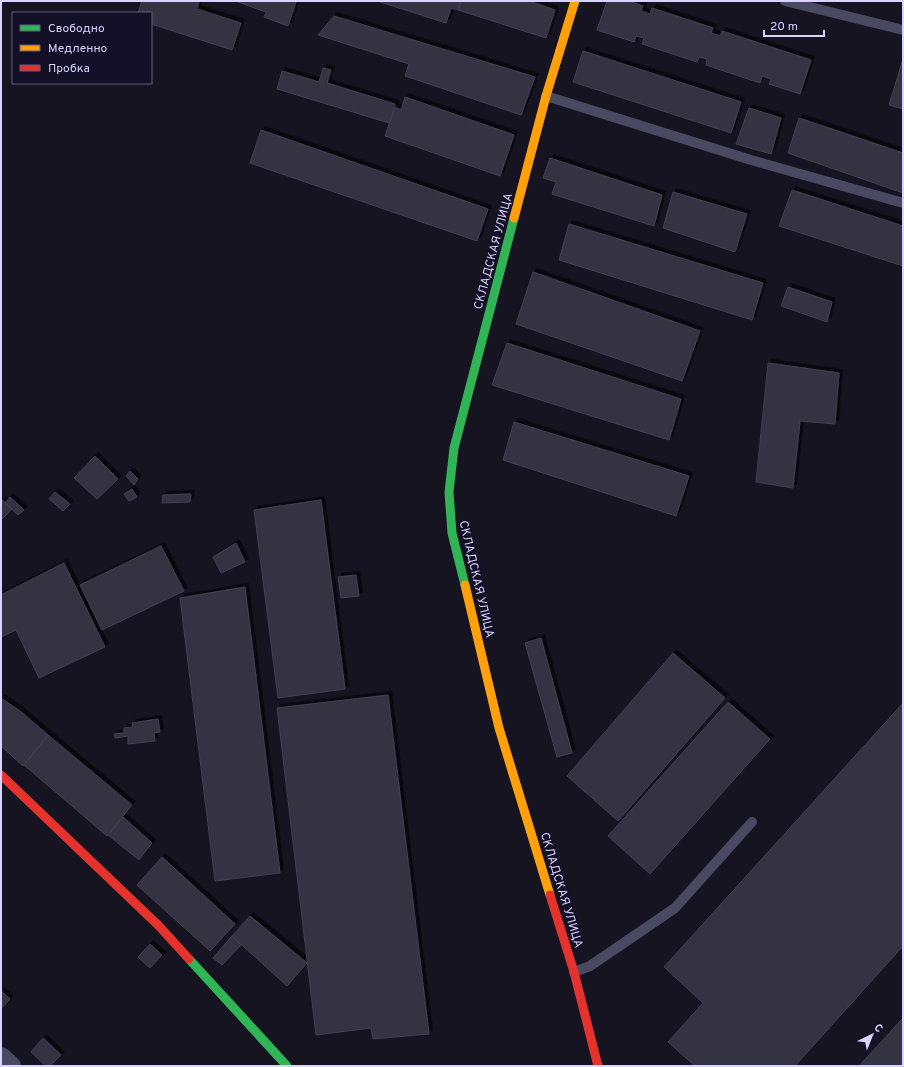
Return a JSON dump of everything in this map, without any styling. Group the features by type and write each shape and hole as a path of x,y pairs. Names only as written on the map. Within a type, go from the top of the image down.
{"street":[{"name":"СКЛАДСКАЯ УЛИЦА","path":"575,1 546,96 454,448 449,492 452,533 499,728 574,972 598,1066"},
{"path":"1,775 159,926 287,1066"},
{"path":"1,1057 11,1066"}],"lane":[{"path":"785,1 903,30"},
{"path":"546,96 751,160 903,204"},
{"path":"574,972 590,966 675,908 752,822"}],"building":[{"path":"142,1 199,1 197,9 241,23 232,50 152,24 152,12 138,12"},
{"path":"235,1 296,2 288,26 264,17 266,12"},
{"path":"377,1 461,1 459,10 451,8 446,23"},
{"path":"460,1 529,1 555,10 546,38 458,10"},
{"path":"607,1 629,1 643,6 641,11 650,14 652,8 713,28 711,33 720,36 722,31 811,60 800,94 769,84 771,79 762,76 760,83 706,65 707,59 699,57 697,62 642,44 644,38 636,36 634,42 597,30"},
{"path":"334,16 535,77 521,115 405,76 409,64 318,35"},
{"path":"583,51 741,102 731,133 573,82"},
{"path":"903,59 903,109 889,105"},
{"path":"323,68 331,70 327,83 395,104 389,123 277,89 282,71 319,82"},
{"path":"405,97 514,135 500,176 385,136 395,107 401,110"},
{"path":"749,108 781,118 771,154 736,144"},
{"path":"799,118 903,153 903,193 788,153"},
{"path":"261,130 488,209 477,241 250,163"},
{"path":"550,158 662,195 654,226 552,194 556,182 543,178"},
{"path":"792,190 903,226 903,266 779,226"},
{"path":"673,192 747,214 735,252 663,228"},
{"path":"569,224 763,283 752,320 559,260"},
{"path":"533,272 700,331 682,381 516,324"},
{"path":"788,287 832,302 827,322 781,306"},
{"path":"507,343 681,399 669,440 492,385"},
{"path":"768,363 839,373 835,424 800,421 793,488 756,482"},
{"path":"514,422 689,476 676,516 503,460"},
{"path":"95,456 118,479 97,499 74,478"},
{"path":"130,471 138,479 134,485 126,476"},
{"path":"132,489 137,497 129,501 124,494"},
{"path":"55,492 70,504 63,511 49,499"},
{"path":"191,494 190,502 162,503 163,495"},
{"path":"10,497 24,510 18,515 5,503"},
{"path":"1,499 12,509 1,520"},
{"path":"321,500 345,689 278,698 254,510"},
{"path":"236,543 245,562 221,573 213,557"},
{"path":"161,546 184,591 102,630 80,585"},
{"path":"64,563 105,647 39,678 16,630 1,637 1,595"},
{"path":"356,575 359,596 341,598 338,577"},
{"path":"245,587 280,873 215,881 180,598"},
{"path":"541,638 572,753 557,757 525,643"},
{"path":"673,653 725,698 618,821 567,776"},
{"path":"388,695 429,1034 373,1039 371,1028 316,1035 277,708"},
{"path":"1,698 20,711 48,735 23,766 1,746"},
{"path":"728,702 770,739 650,874 608,836"},
{"path":"903,703 903,946 795,1066 695,1066 668,1042 703,1003 664,967"},
{"path":"158,719 160,732 154,733 155,741 128,744 128,736 115,738 114,734 124,733 124,728 133,727 132,723"},
{"path":"48,735 132,805 107,836 24,765"},
{"path":"123,817 152,843 139,860 108,835"},
{"path":"162,857 235,924 210,951 137,885"},
{"path":"250,916 307,963 287,986 232,936"},
{"path":"232,936 241,945 222,965 213,958"},
{"path":"150,944 162,955 150,968 138,957"},
{"path":"1,991 10,999 1,1009"},
{"path":"903,1018 903,1066 859,1066"},
{"path":"43,1038 61,1055 50,1066 46,1066 31,1052"}],"traffic: fast":[{"path":"465,585 452,533 449,492 454,448 514,218"},
{"path":"189,959 287,1066"}],"traffic: slow":[{"path":"514,218 546,96 575,1"},
{"path":"465,585 499,728 550,895"}],"traffic: jam":[{"path":"1,775 159,926 189,959"},
{"path":"550,895 574,972 598,1066"}]}
